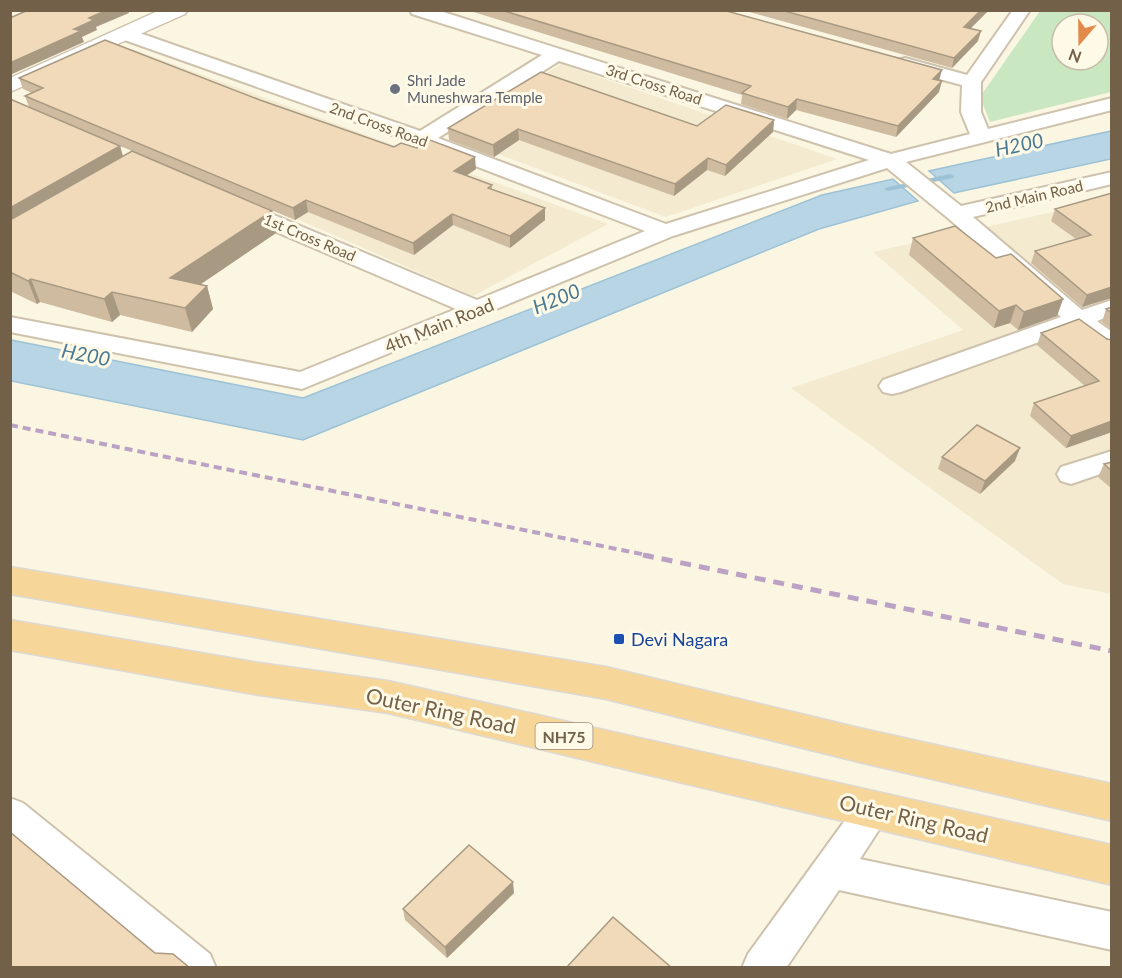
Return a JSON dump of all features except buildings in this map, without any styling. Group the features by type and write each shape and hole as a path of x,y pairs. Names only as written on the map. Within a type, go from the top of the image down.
{"highway":[{"path":"10,580 606,683 859,745 1112,803"},
{"name":"Outer Ring Road","path":"10,635 254,678 388,697 876,808 1112,865"}],"street":[{"path":"10,86 178,10"},
{"name":"3rd Cross Road","path":"418,10 890,160"},
{"path":"995,133 971,112 972,82 1015,12"},
{"name":"2nd Cross Road","path":"125,34 422,140 665,231"},
{"path":"422,140 558,53"},
{"path":"892,61 972,82"},
{"name":"4th Main Road","path":"10,324 302,381 665,231 890,160 1112,104"},
{"name":"2nd Main Road","path":"890,160 957,214 1077,318 1112,344"},
{"name":"2nd Main Road","path":"957,214 1112,178"},
{"name":"1st Cross Road","path":"217,197 477,309"},
{"path":"892,386 1112,307"},
{"path":"1071,474 1112,460"},
{"path":"762,968 876,808"},
{"path":"10,814 196,968"},
{"path":"832,871 1112,931"}],"shaded area":[{"path":"132,49 608,224 473,296 26,100"},
{"path":"561,64 837,159 666,217 447,135"},
{"path":"1111,199 1111,594 1063,584 791,388 963,330 873,252"}],"green space":[{"path":"1040,11 1111,11 1111,92 990,122 980,97"}],"water":[{"path":"1111,131 1111,159 954,193 929,171"},
{"path":"893,179 918,201 819,229 303,440 11,381 11,340 303,398 822,195"}],"waterway":[{"name":"H200","path":"888,189 950,176"}],"railway":[{"path":"10,425 651,556"},
{"path":"643,555 1112,651"}],"place":[{"name":"Shri Jade Muneshwara Temple","path":"395,89"},
{"name":"Devi Nagara","path":"619,639"}]}
